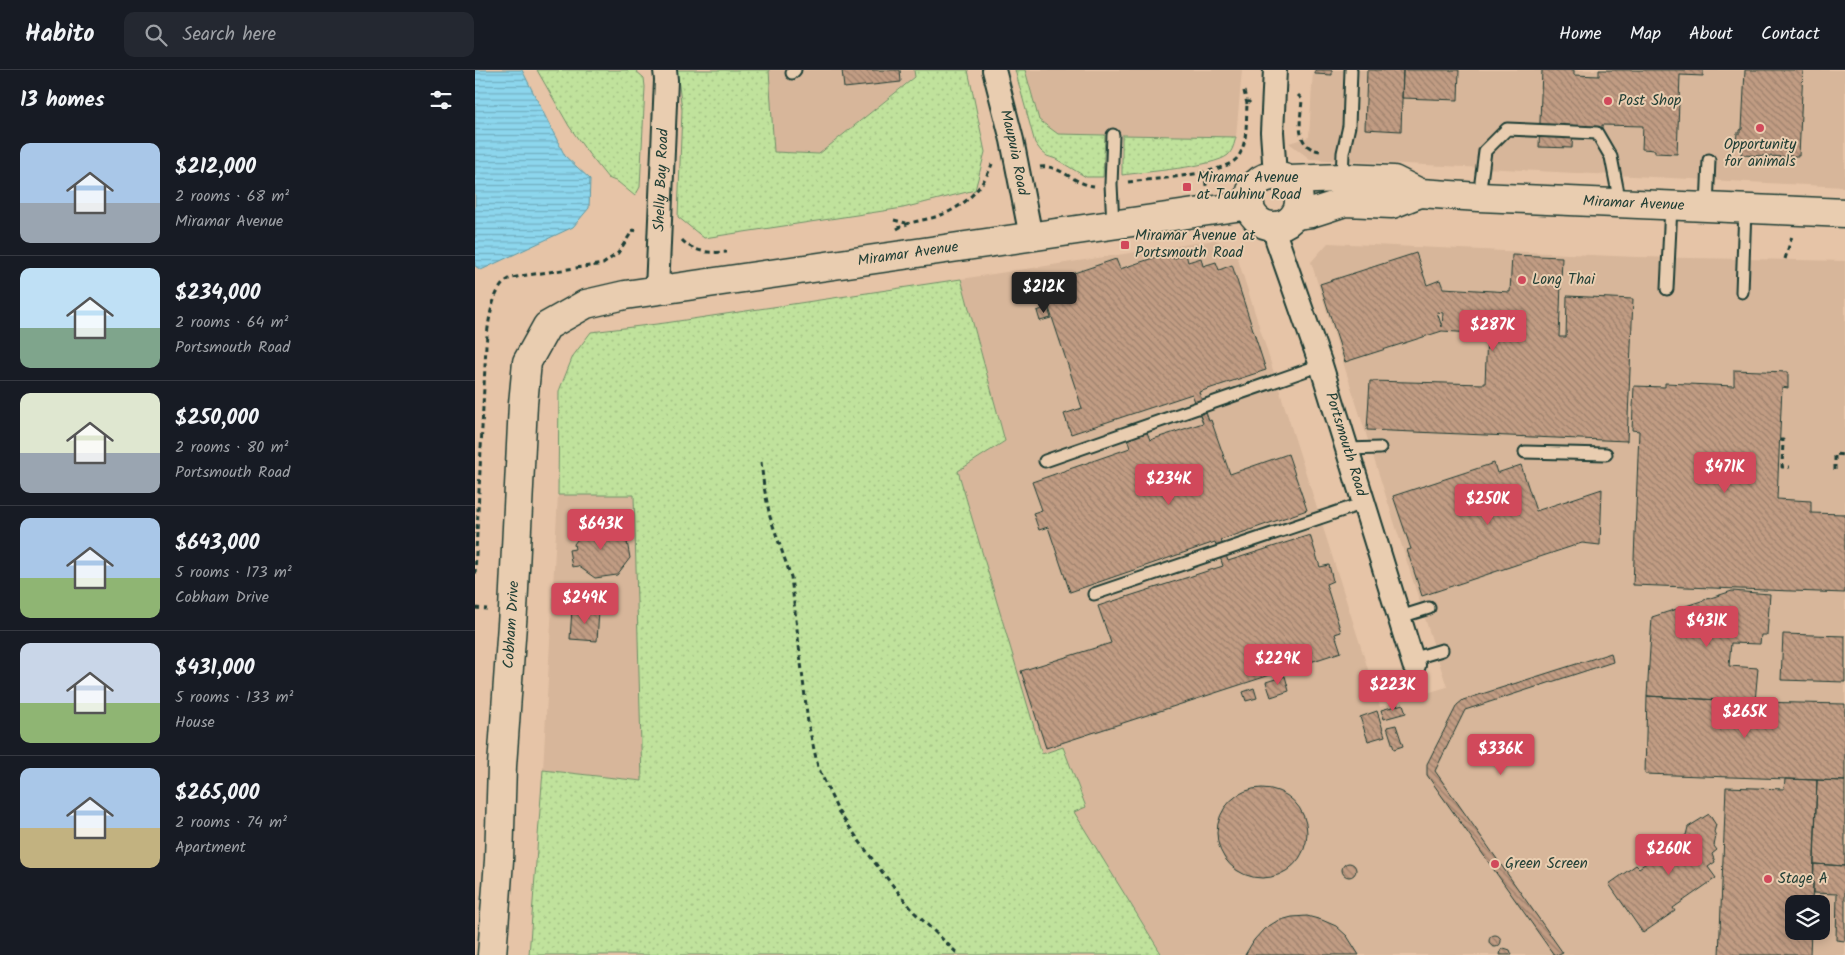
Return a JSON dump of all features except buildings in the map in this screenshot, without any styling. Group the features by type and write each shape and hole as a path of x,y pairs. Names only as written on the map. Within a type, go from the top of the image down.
{"main road":[{"name":"Miramar Avenue","path":"1282,178 1343,165 1394,180 1420,193 1620,204 1845,213"},
{"path":"1282,178 1295,187 1299,196 1299,206 1285,220 1261,222 1255,216 1250,205 1250,192 1254,185 1261,180 1282,178"},
{"name":"Miramar Avenue","path":"1285,220 1345,202 1392,204 1420,193"},
{"name":"Miramar Avenue","path":"570,312 604,298 1250,205"},
{"name":"Cobham Drive","path":"492,955 499,860 502,766 513,619 523,404 527,362 547,326 570,312"}],"street":[{"name":"Shelly Bay Road","path":"657,290 665,70"},
{"name":"Maupuia Road","path":"994,70 1012,140 1031,237"},
{"path":"1275,70 1272,132 1282,178"},
{"name":"Portsmouth Road","path":"1285,220 1279,243 1321,365 1413,662"}],"lane":[{"path":"1343,165 1349,126 1351,70"},
{"path":"1479,197 1485,151 1507,129 1597,132 1611,156 1620,204"},
{"path":"1113,135 1111,184 1113,225"},
{"path":"1707,207 1709,160"},
{"path":"1667,289 1671,206"},
{"path":"1742,292 1745,209"},
{"path":"1045,460 1321,365"},
{"path":"1347,448 1380,448"},
{"path":"1525,452 1606,454"},
{"path":"1094,594 1364,503"},
{"path":"1399,617 1429,608"},
{"path":"1413,662 1442,650"}],"path":[{"path":"1035,168 1047,166 1056,169 1085,185 1111,184 1205,172 1230,164 1238,158 1244,142 1247,104 1244,91"},
{"path":"1294,92 1301,99 1300,133 1306,146 1343,165"},
{"path":"1247,104 1253,99"},
{"path":"888,230 896,229 907,223 941,216 957,208 980,187 994,156"},
{"path":"1205,172 1206,184"},
{"path":"986,177 992,176"},
{"path":"895,220 907,223"},
{"path":"475,574 486,345 491,311 500,288 509,279 521,276 603,264 618,253 633,230 641,231"},
{"path":"1785,259 1793,233"},
{"path":"679,238 691,248 698,250 733,252"},
{"path":"1780,440 1783,440 1782,467 1790,467"},
{"path":"1835,470 1835,454 1845,455"},
{"path":"761,462 764,487 773,526 791,577 810,737 823,782 838,811 890,883 914,912 959,955"},
{"path":"475,608 492,609"}],"shaded area":[{"path":"769,70 914,70 915,76 819,154 774,152"},
{"path":"1025,70 1242,70 1236,137 1058,134 1039,120"},
{"path":"1313,70 1845,70 1845,187 1310,159 1289,143 1309,137"},
{"path":"1215,240 1235,250 1380,707 1447,687 1311,262 1328,243 1636,257 1845,261 1845,955 1162,955 1073,812 1086,806 1063,747 1042,754 958,471 1005,441 961,279"},
{"path":"558,495 634,495 642,781 543,770"}],"green space":[{"path":"537,70 635,70 644,78 640,187 635,196 618,182 608,178 588,153 569,126"},
{"path":"677,70 769,70 774,152 819,154 915,77 914,70 968,70 985,152 975,190 903,208 704,238 678,217 682,110"},
{"path":"1015,70 1025,70 1039,120 1058,134 1105,135 1103,177 1086,177 1041,151 1035,143"},
{"path":"1122,135 1236,137 1228,155 1208,163 1122,175"},
{"path":"961,279 1005,441 958,471 1042,754 1063,747 1086,807 1074,812 1162,955 529,955 543,770 642,781 634,495 558,495 559,391 573,356 591,332 665,323"}],"water":[{"path":"475,70 522,70 565,156 590,179 589,208 573,227 481,270 475,266"}],"place":[{"name":"Post Shop","path":"1608,101"},
{"name":"Opportunity for animals","path":"1760,128"},
{"name":"Miramar Avenue at Tauhinu Road","path":"1187,187"},
{"name":"Miramar Avenue at Portsmouth Road","path":"1125,245"},
{"name":"Long Thai","path":"1522,280"},
{"name":"Green Screen","path":"1495,864"},
{"name":"Stage A","path":"1768,879"}]}
